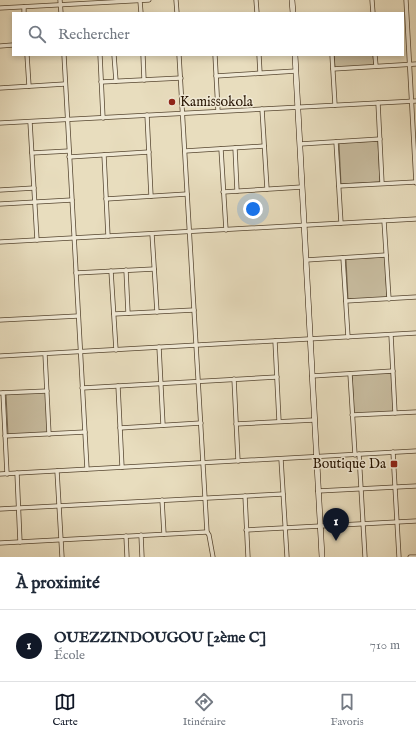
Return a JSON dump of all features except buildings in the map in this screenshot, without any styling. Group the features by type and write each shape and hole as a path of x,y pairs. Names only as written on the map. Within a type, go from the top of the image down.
{"street":[{"path":"60,0 61,12"},
{"path":"140,0 141,12"},
{"path":"0,8 61,5 96,1 149,0"},
{"path":"176,0 177,12"},
{"path":"256,0 257,12"},
{"path":"292,0 292,12"},
{"path":"372,0 373,12"},
{"path":"339,186 416,182 414,101 406,0"},
{"path":"24,7 24,12"},
{"path":"0,46 12,45"},
{"path":"27,56 29,86"},
{"path":"64,56 87,469"},
{"path":"100,56 103,118"},
{"path":"114,56 116,81"},
{"path":"143,56 144,80"},
{"path":"179,56 207,532 209,535 213,557"},
{"path":"215,56 218,111"},
{"path":"259,56 260,73"},
{"path":"295,56 322,557"},
{"path":"332,56 334,105"},
{"path":"375,56 376,66"},
{"path":"332,69 416,64"},
{"path":"216,76 296,71"},
{"path":"101,82 180,78"},
{"path":"0,88 65,84"},
{"path":"0,123 414,101"},
{"path":"378,103 382,183"},
{"path":"262,109 267,189"},
{"path":"147,115 151,196"},
{"path":"30,122 37,240"},
{"path":"300,144 380,139"},
{"path":"336,142 341,223"},
{"path":"185,151 264,146"},
{"path":"235,148 237,191"},
{"path":"221,149 226,230"},
{"path":"32,153 69,151"},
{"path":"69,157 149,152"},
{"path":"104,155 108,236"},
{"path":"224,192 302,187"},
{"path":"0,190 34,188"},
{"path":"106,199 187,194"},
{"path":"0,204 72,200"},
{"path":"0,242 416,219"},
{"path":"384,221 389,299"},
{"path":"152,234 157,312"},
{"path":"306,260 386,255"},
{"path":"343,258 348,337"},
{"path":"76,273 154,269"},
{"path":"126,270 128,313"},
{"path":"111,271 116,350"},
{"path":"346,301 416,297"},
{"path":"114,314 194,310"},
{"path":"0,320 78,316"},
{"path":"0,350 0,356 416,333"},
{"path":"391,335 395,413"},
{"path":"275,341 279,422"},
{"path":"159,347 163,425"},
{"path":"44,354 49,434"},
{"path":"312,376 393,371"},
{"path":"350,374 352,416 361,489 365,557"},
{"path":"82,388 277,377"},
{"path":"234,380 238,461"},
{"path":"118,386 122,467"},
{"path":"7,474 1,393 47,391"},
{"path":"352,416 416,412"},
{"path":"236,424 314,420"},
{"path":"120,428 200,423"},
{"path":"5,436 85,432"},
{"path":"0,474 416,451"},
{"path":"393,452 399,557"},
{"path":"281,459 287,557"},
{"path":"57,471 62,557"},
{"path":"17,473 20,542"},
{"path":"318,491 416,486"},
{"path":"0,509 283,494"},
{"path":"244,496 248,557"},
{"path":"162,500 164,534"},
{"path":"246,530 416,521"},
{"path":"0,543 207,532"},
{"path":"141,535 142,557"},
{"path":"126,536 127,557"},
{"path":"410,557 416,557"}],"shaded area":[{"path":"334,56 373,56 374,66 335,68"},
{"path":"378,141 380,182 341,184 339,143"},
{"path":"385,257 387,298 348,299 346,259"},
{"path":"392,373 394,413 354,415 352,374"},
{"path":"46,392 48,433 8,435 6,394"}],"place":[{"name":"Kamissokola","path":"172,102"},
{"name":"Boutique Da","path":"394,464"},
{"name":"OUEZZINDOUGOU [2ème C]","path":"336,541"}]}
